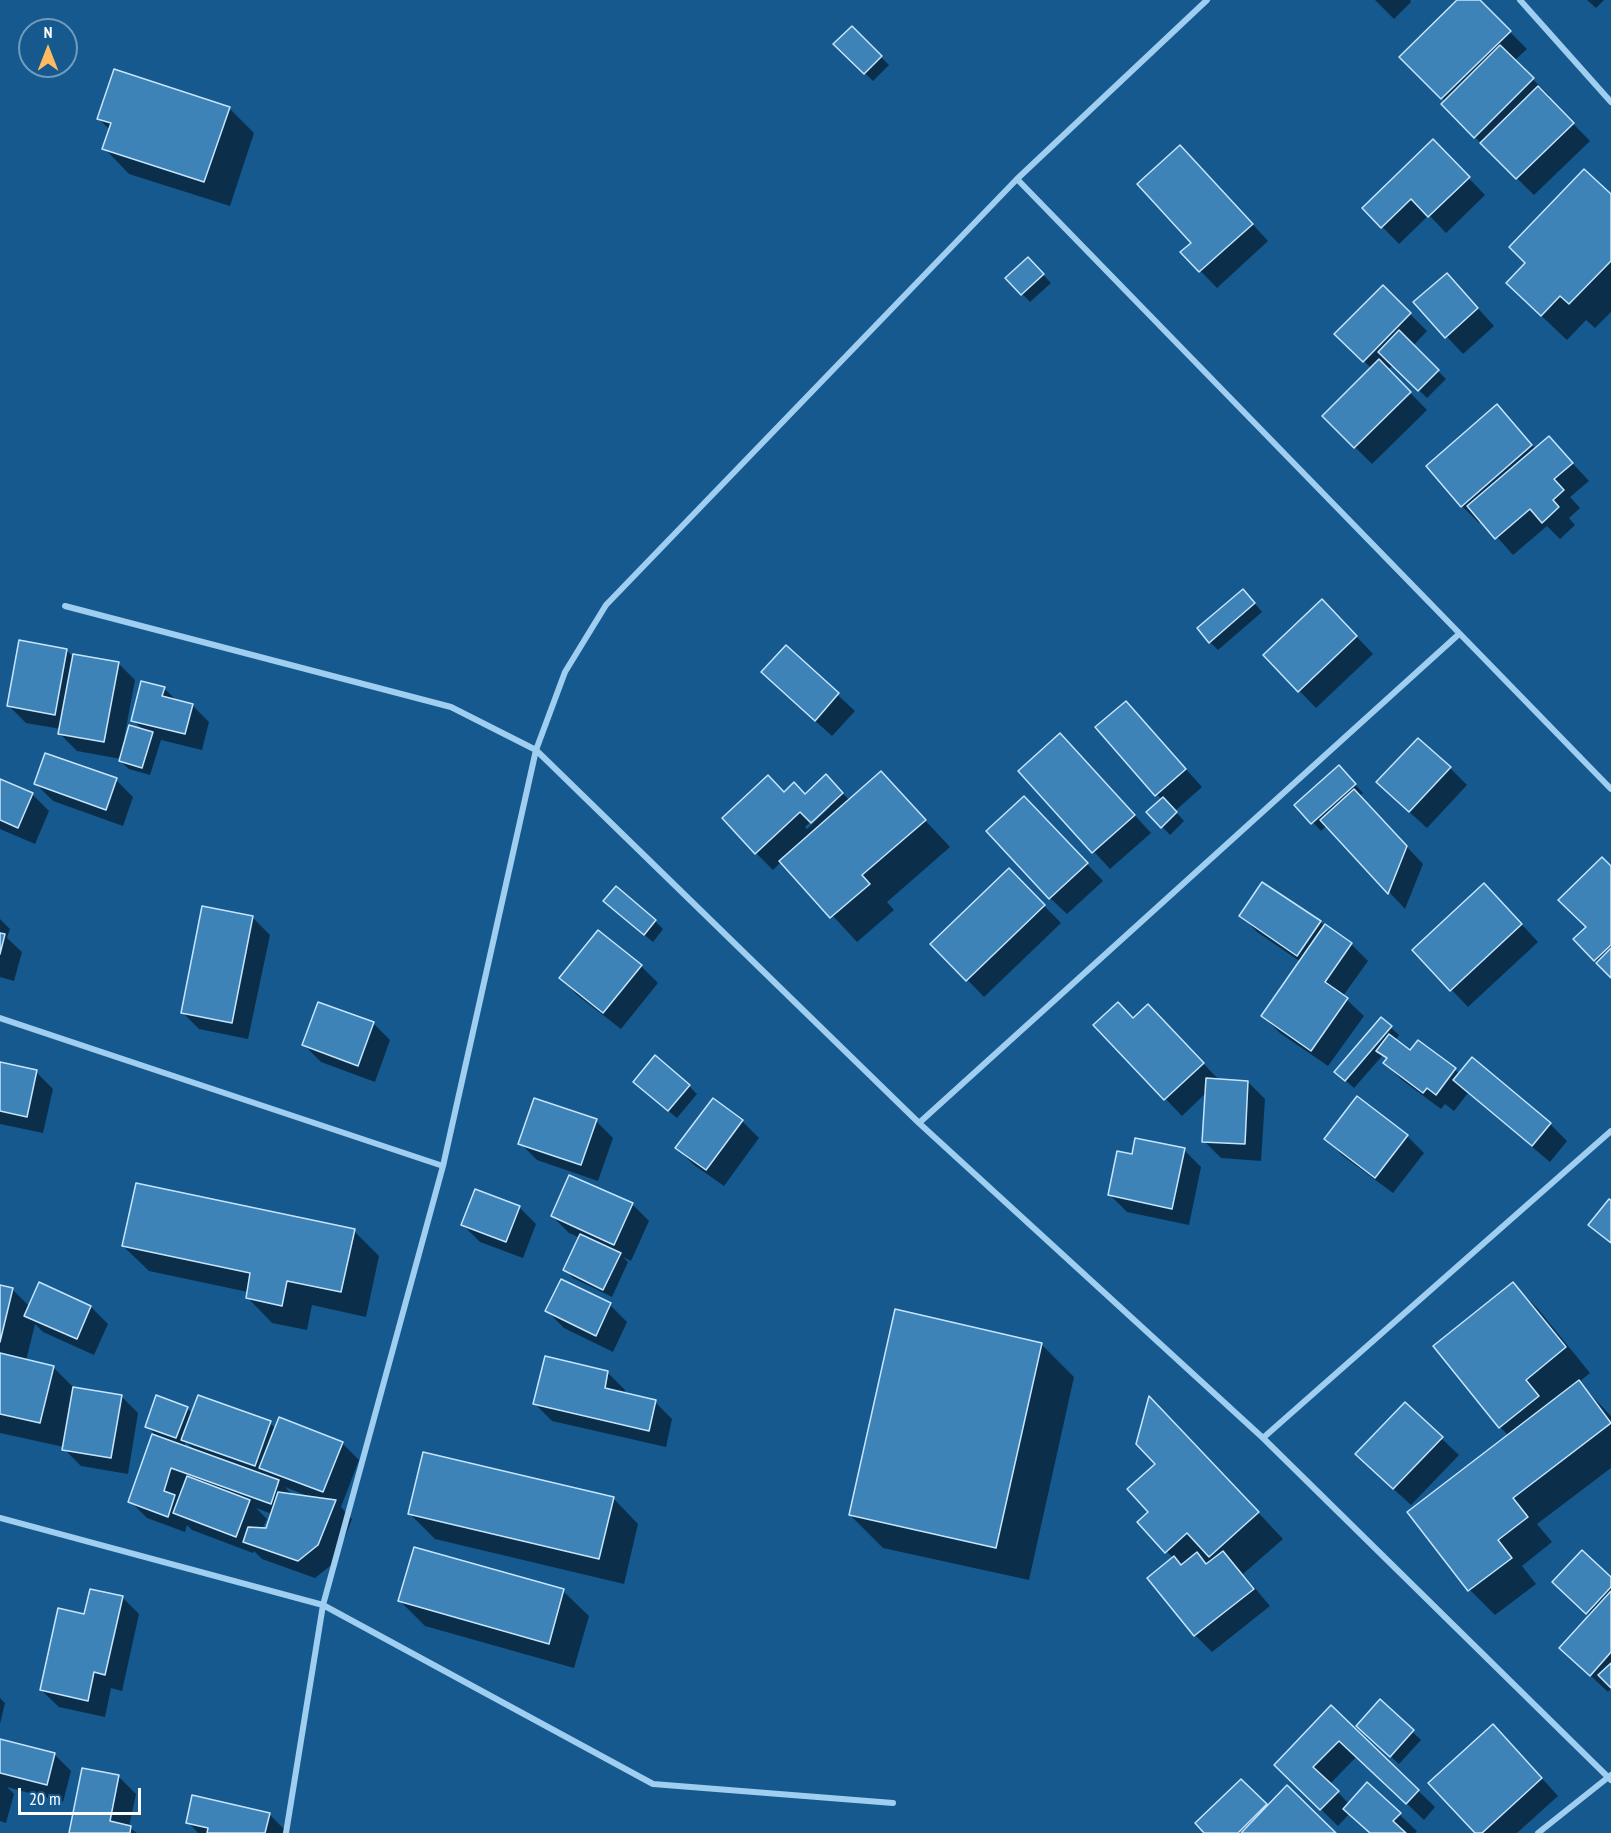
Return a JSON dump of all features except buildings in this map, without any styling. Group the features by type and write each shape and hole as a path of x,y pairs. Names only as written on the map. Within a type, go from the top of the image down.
{"street":[{"path":"286,1833 322,1605 443,1166 536,750 565,672 606,605 1017,179 1207,0"},
{"path":"1520,0 1611,102"},
{"path":"1017,179 1611,789"},
{"path":"65,606 451,707 536,750 919,1123 1263,1438 1610,1778 1538,1833"},
{"path":"919,1123 1459,634"},
{"path":"0,1018 443,1166"},
{"path":"1263,1438 1611,1131"},
{"path":"0,1518 322,1605 653,1784 893,1803"}]}
